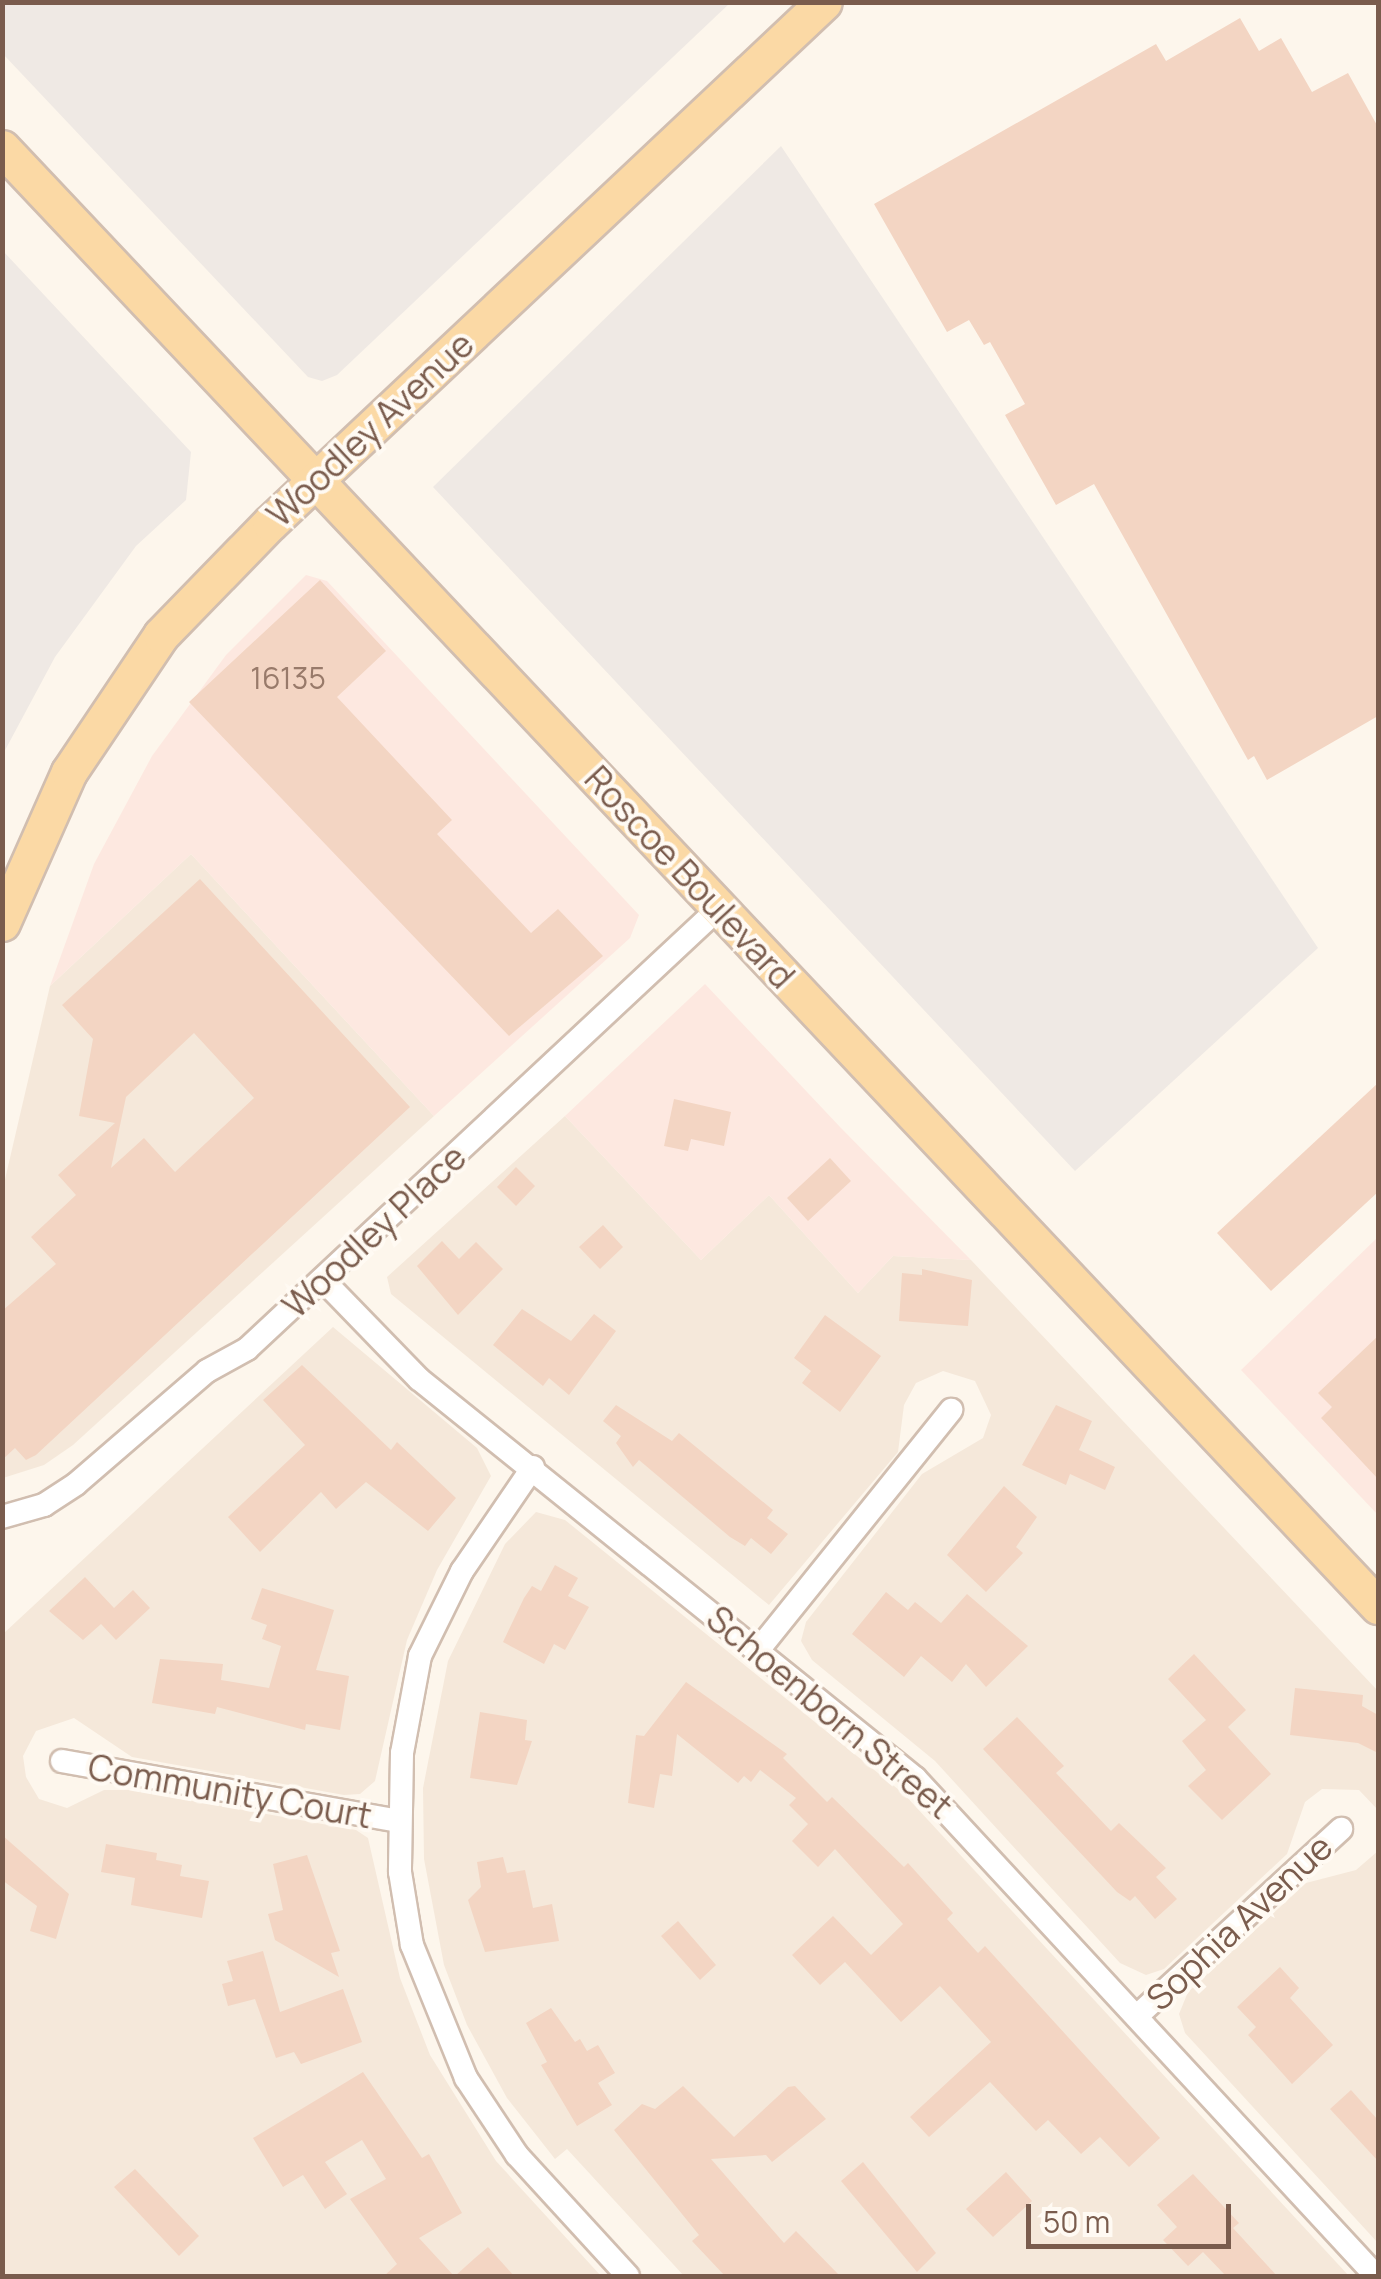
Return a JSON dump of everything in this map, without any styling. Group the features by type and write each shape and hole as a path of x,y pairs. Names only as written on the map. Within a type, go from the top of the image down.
{"main road":[{"name":"Woodley Avenue","path":"2,923 69,772 129,677 217,574 824,2"},
{"name":"Roscoe Boulevard","path":"2,148 1378,1606"}],"street":[{"name":"Woodley Place","path":"2,1517 44,1505 118,1452 323,1280 719,908"},
{"name":"Schoenborn Street","path":"323,1280 419,1379 915,1778 1376,2276"},
{"path":"759,1649 951,1410"},
{"path":"533,1468 462,1571 420,1656 402,1753 398,1821 412,1945 449,2046 517,2154 628,2276"},
{"name":"Community Court","path":"62,1761 398,1821"},
{"name":"Sophia Avenue","path":"1137,2016 1341,1829"}],"shaded area":[{"path":"3,2 730,3 337,375 322,381 308,377 3,54"},
{"path":"781,146 1318,948 1075,1171 433,487"},
{"path":"3,251 191,452 186,500 136,546 55,657 3,754"},
{"path":"306,575 327,581 639,915 630,938 434,1116 191,854 50,986 94,864 152,756 226,655"},
{"path":"191,854 434,1116 73,1445 44,1465 3,1478 3,1188 50,986"},
{"path":"705,984 971,1260 893,1256 858,1293 769,1195 701,1260 565,1116"},
{"path":"565,1116 701,1260 769,1195 858,1293 893,1256 971,1260 1378,1691 1378,1810 1359,1790 1322,1789 1305,1802 1287,1854 1164,1969 1146,1975 1120,1963 935,1761 812,1660 801,1641 806,1622 922,1474 983,1438 991,1415 975,1381 943,1371 916,1383 904,1405 898,1452 769,1605 391,1294 387,1277"},
{"path":"1378,1237 1378,1515 1241,1370"},
{"path":"333,1327 477,1448 491,1476 437,1570 407,1640 375,1781 360,1794 344,1795 132,1757 74,1718 36,1731 23,1756 26,1777 39,1799 67,1808 104,1790 131,1790 356,1830 368,1838 400,1978 430,2055 496,2161 601,2276 3,2276 3,1634"},
{"path":"536,1512 565,1520 904,1794 1349,2276 684,2276 567,2149 555,2159 507,2098 467,2025 444,1965 424,1859 423,1788 448,1661 505,1544"},
{"path":"1378,1851 1378,2243 1185,2033 1179,2014 1188,1992 1306,1883 1356,1870"}],"building":[{"path":"1240,18 1259,51 1281,38 1312,92 1348,73 1378,127 1378,716 1267,780 1254,756 1248,760 1094,484 1056,505 1005,415 1025,404 990,342 984,345 969,320 947,332 874,204 1156,44 1166,61"},
{"path":"320,580 386,651 337,697 452,820 437,834 531,933 558,909 603,956 509,1036 189,702"},
{"path":"200,879 410,1107 36,1455 26,1460 15,1448 2,1460 2,1311 56,1264 31,1237 76,1195 58,1175 115,1123 79,1116 93,1039 62,1005","holes":["194,1033 254,1098 175,1172 144,1138 111,1168 126,1097"]},
{"path":"1378,1083 1378,1192 1271,1291 1217,1233"},
{"path":"674,1099 731,1112 724,1146 691,1139 688,1151 664,1146"},
{"path":"830,1158 851,1181 808,1221 787,1198"},
{"path":"516,1167 535,1186 516,1206 497,1187"},
{"path":"603,1225 623,1247 600,1269 579,1247"},
{"path":"442,1241 459,1259 476,1242 503,1269 458,1315 417,1266"},
{"path":"922,1269 972,1280 968,1326 899,1321 902,1273 922,1275"},
{"path":"522,1309 571,1341 594,1314 616,1331 569,1395 549,1378 543,1386 493,1345"},
{"path":"825,1315 881,1356 840,1412 802,1383 811,1371 794,1358"},
{"path":"1378,1336 1378,1479 1321,1418 1332,1407 1318,1393"},
{"path":"302,1365 391,1450 397,1442 456,1498 428,1531 366,1482 336,1509 321,1492 260,1552 228,1517 305,1445 263,1400"},
{"path":"616,1405 672,1441 679,1433 773,1510 767,1518 788,1534 771,1554 751,1538 745,1546 730,1537 639,1460 633,1467 616,1443 621,1436 603,1421"},
{"path":"1056,1405 1092,1421 1079,1450 1115,1467 1105,1490 1070,1474 1066,1485 1022,1465"},
{"path":"1004,1486 1037,1517 1016,1547 1023,1553 986,1592 947,1555"},
{"path":"555,1565 578,1578 568,1596 589,1607 565,1650 554,1644 544,1664 503,1642 532,1586 541,1591"},
{"path":"85,1577 114,1608 133,1590 150,1608 116,1640 101,1624 83,1640 49,1611"},
{"path":"262,1588 334,1610 316,1670 349,1676 340,1730 306,1724 305,1730 217,1707 215,1714 152,1703 160,1659 223,1664 221,1680 269,1688 281,1646 262,1639 267,1625 251,1619"},
{"path":"886,1592 908,1610 915,1602 941,1623 967,1594 1028,1646 986,1687 966,1664 952,1682 921,1656 904,1677 852,1634"},
{"path":"1194,1654 1246,1710 1228,1727 1271,1774 1222,1820 1188,1786 1206,1770 1182,1741 1206,1720 1168,1679"},
{"path":"686,1682 787,1754 783,1758 827,1802 832,1797 904,1867 908,1863 953,1913 947,1919 978,1953 985,1946 1160,2138 1129,2167 1100,2137 1081,2154 1048,2120 1036,2131 990,2082 929,2137 910,2117 991,2042 940,1986 901,2022 845,1962 820,1985 792,1955 833,1916 871,1955 903,1924 835,1849 818,1867 792,1841 808,1824 789,1805 796,1798 760,1770 751,1782 744,1776 738,1783 677,1734 672,1776 660,1774 654,1808 628,1803 636,1735 644,1736"},
{"path":"1295,1688 1363,1695 1362,1706 1378,1715 1378,1753 1358,1743 1290,1735"},
{"path":"480,1712 527,1720 525,1740 532,1741 517,1785 470,1778"},
{"path":"1017,1717 1064,1766 1056,1773 1111,1831 1119,1823 1166,1868 1156,1877 1177,1899 1155,1919 1135,1896 1130,1901 1117,1892 983,1749"},
{"path":"2,1835 69,1894 56,1939 30,1931 37,1906 2,1880"},
{"path":"106,1844 157,1853 156,1860 182,1865 180,1876 209,1881 202,1918 131,1905 135,1878 101,1872"},
{"path":"307,1855 340,1951 331,1953 339,1977 275,1940 268,1914 283,1910 273,1864"},
{"path":"503,1857 507,1873 525,1870 533,1908 552,1904 559,1941 485,1952 468,1900 481,1887 477,1862"},
{"path":"678,1921 716,1965 700,1980 661,1936"},
{"path":"263,1951 280,2012 343,1989 362,2042 301,2064 294,2052 276,2058 255,1999 228,2006 222,1984 233,1981 227,1961"},
{"path":"1280,1967 1299,1988 1290,1998 1333,2045 1292,2084 1248,2035 1256,2027 1237,2007"},
{"path":"551,2008 575,2042 580,2039 587,2051 598,2045 615,2073 598,2083 612,2105 577,2126 541,2065 547,2062 526,2023"},
{"path":"363,2072 422,2158 429,2154 462,2213 419,2238 454,2276 384,2276 397,2264 350,2199 386,2179 362,2140 325,2162 347,2194 325,2209 303,2175 283,2187 253,2138"},
{"path":"683,2086 734,2137 788,2087 795,2086 826,2119 772,2162 766,2155 711,2159 784,2243 796,2231 840,2276 725,2276 692,2241 699,2235 614,2130 642,2104 655,2109"},
{"path":"1351,2090 1378,2120 1378,2161 1330,2109"},
{"path":"863,2162 936,2253 917,2272 841,2181"},
{"path":"135,2169 199,2236 179,2256 114,2187"},
{"path":"1006,2172 1032,2201 993,2237 966,2209"},
{"path":"1193,2174 1239,2223 1233,2228 1277,2276 1226,2276 1203,2252 1188,2266 1163,2240 1177,2227 1157,2205"},
{"path":"488,2247 514,2276 455,2276 475,2258"}]}
